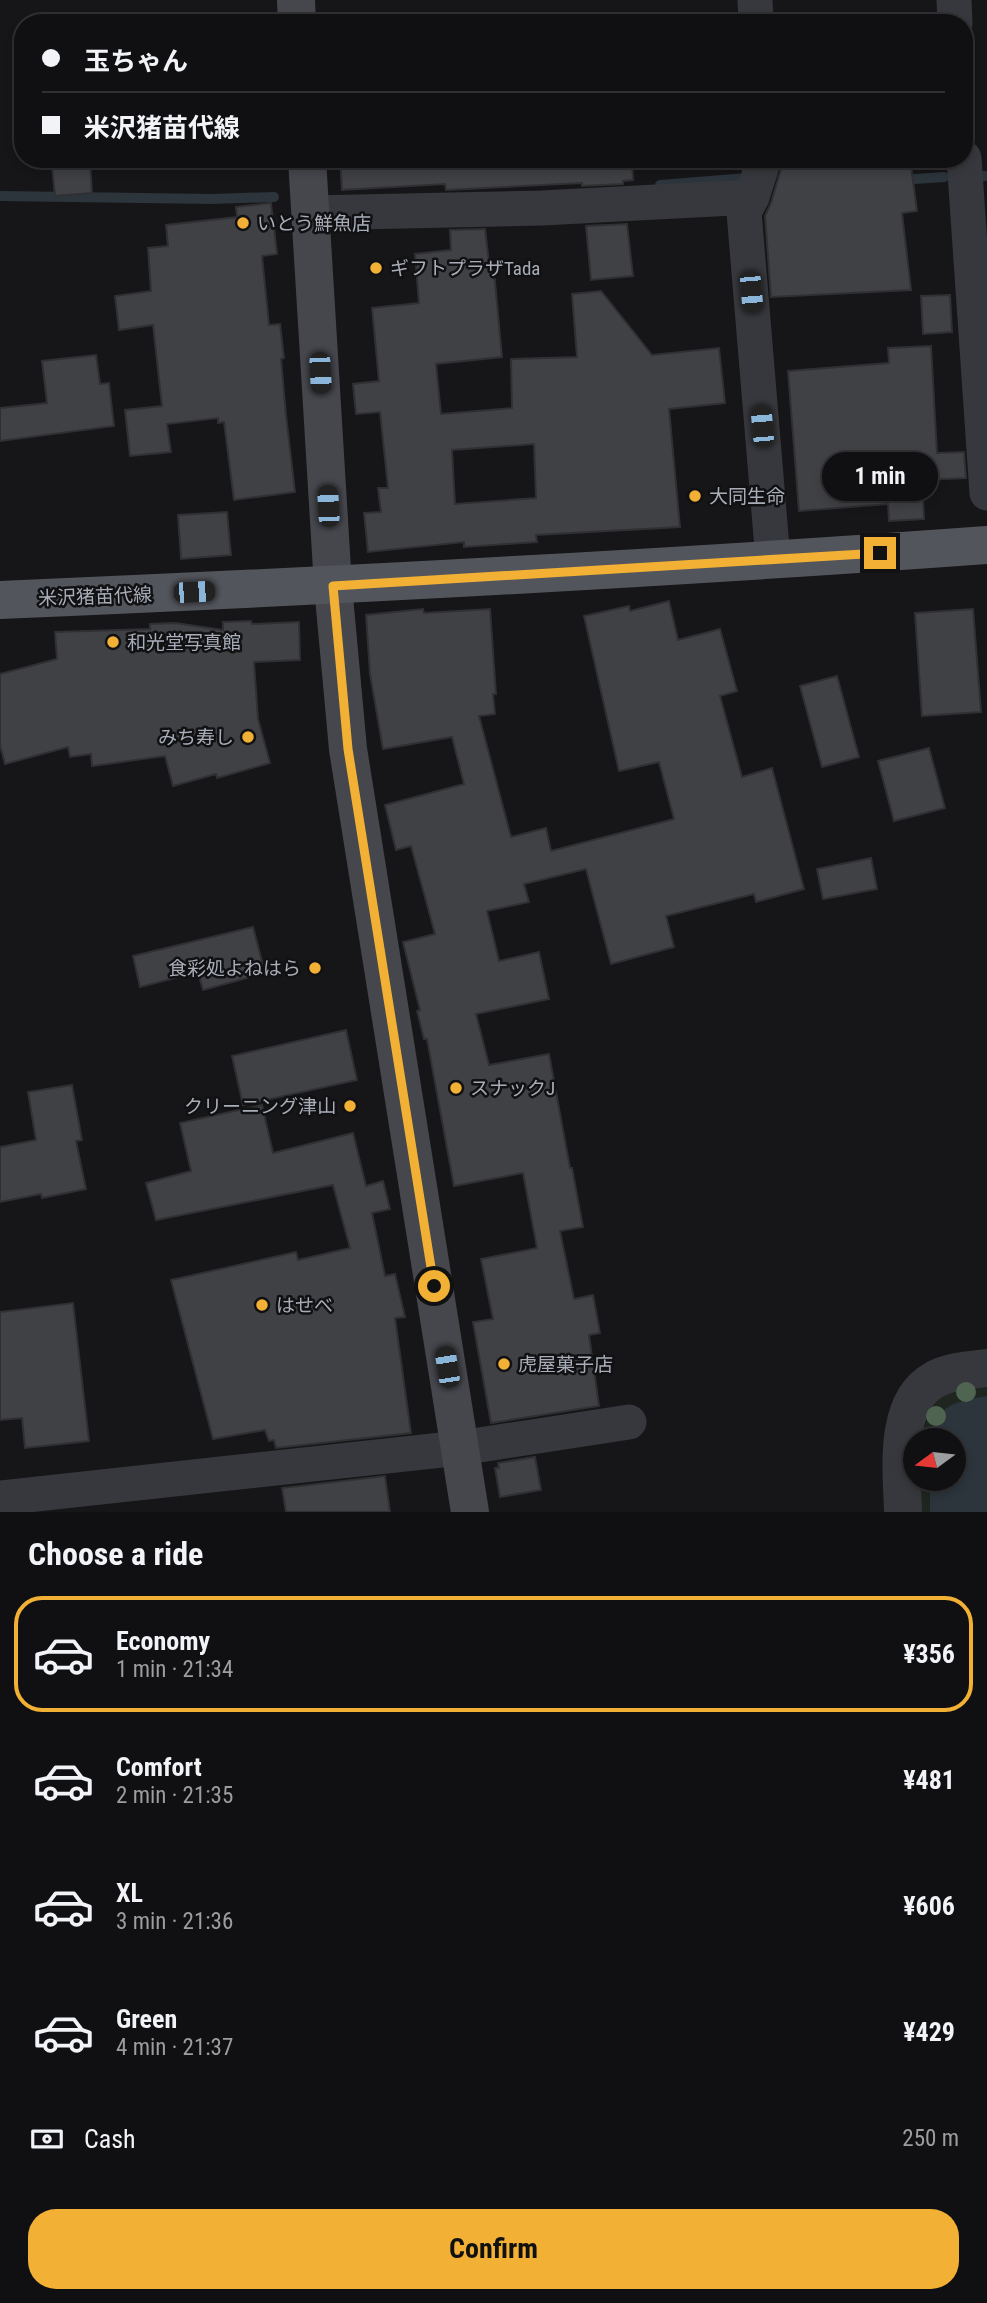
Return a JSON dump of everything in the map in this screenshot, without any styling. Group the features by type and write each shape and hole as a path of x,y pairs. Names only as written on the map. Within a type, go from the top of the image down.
{"main road":[{"path":"308,168 333,586 348,749 470,1512"},
{"name":"米沢猪苗代線","path":"0,600 333,586 773,561 987,545"}],"street":[{"path":"761,168 744,212 773,561"},
{"path":"965,168 987,493"},
{"path":"310,213 542,208 752,197"},
{"path":"902,1512 902,1444 908,1416 917,1394 934,1380 961,1370 987,1368"},
{"path":"0,1498 460,1447 629,1422"}],"shaded area":[{"path":"987,1382 987,1512 921,1512 921,1491 966,1491 966,1428 924,1428 929,1412 943,1393"},
{"path":"987,1396 987,1512 930,1512 930,1491 966,1491 966,1428 933,1428 942,1411 966,1400"}],"building":[{"path":"52,168 90,168 92,193 55,196"},
{"path":"341,168 632,168 633,180 623,181 623,184 582,186 582,183 446,190 445,184 342,190"},
{"path":"781,168 911,168 917,211 902,213 911,290 771,297 765,216"},
{"path":"271,203 277,254 262,256 269,325 280,324 286,415 295,492 234,500 224,422 218,423 218,418 167,424 171,452 130,456 125,410 162,406 153,325 119,330 115,296 151,291 148,248 168,246 166,225 237,217 236,207"},
{"path":"627,224 633,276 591,280 586,226"},
{"path":"485,229 490,271 494,271 502,357 436,364 441,414 512,408 511,359 577,357 572,294 601,291 652,355 719,348 725,403 669,409 680,527 536,535 537,542 464,547 464,542 368,552 364,513 381,512 378,488 388,488 380,412 356,414 353,384 379,381 372,308 419,303 415,254 451,250 450,230","holes":["534,444 536,498 455,504 452,450"]},
{"path":"950,295 952,332 923,334 921,296"},
{"path":"931,346 937,453 964,452 966,478 922,480 924,519 889,521 888,504 799,511 788,371 889,363 888,348"},
{"path":"96,355 100,384 109,383 114,426 0,441 0,408 47,403 42,361"},
{"path":"227,512 231,555 181,559 178,515"},
{"path":"669,601 678,640 720,629 737,691 720,696 742,777 772,768 804,889 756,902 754,894 666,916 674,947 611,964 586,869 524,884 529,902 487,911 499,961 539,952 549,999 476,1014 489,1065 549,1054 583,1227 560,1231 574,1299 593,1295 600,1333 589,1335 599,1406 491,1423 473,1322 493,1319 481,1259 537,1248 523,1173 454,1186 427,1039 424,1039 417,1011 420,1010 403,942 435,934 411,846 396,850 385,805 464,784 452,737 383,749 370,674 366,615 423,609 424,613 490,609 495,714 479,716 511,837 546,828 551,851 674,819 659,762 619,771 584,616 629,606 630,611"},
{"path":"973,609 981,712 922,716 915,613"},
{"path":"251,621 252,624 299,622 300,660 254,662 258,719 270,763 217,778 216,774 173,786 165,756 92,766 91,754 70,757 68,747 5,764 0,745 0,674 57,659 55,632 150,629 150,624 175,623 223,630 223,622"},
{"path":"837,676 859,757 822,767 800,686"},
{"path":"929,748 945,808 894,821 878,761"},
{"path":"871,858 877,889 823,899 817,869"},
{"path":"253,927 265,973 203,990 198,972 140,987 133,956"},
{"path":"346,1030 357,1080 243,1105 232,1056"},
{"path":"72,1085 82,1140 76,1141 86,1189 42,1198 41,1194 0,1202 0,1147 36,1140 28,1092"},
{"path":"262,1105 273,1153 353,1133 366,1186 383,1181 390,1209 372,1213 385,1276 395,1274 405,1317 395,1318 411,1433 276,1448 274,1440 269,1441 265,1430 213,1439 171,1280 296,1252 298,1260 350,1248 333,1185 156,1220 146,1183 191,1171 180,1123"},
{"path":"73,1303 89,1441 25,1448 22,1418 0,1420 0,1312"},
{"path":"535,1457 541,1490 500,1497 495,1468 499,1468 498,1463"},
{"path":"385,1476 390,1512 286,1512 282,1488"}],"waterway":[{"path":"900,180 944,177"},
{"path":"660,185 747,178"},
{"path":"0,196 212,199 274,197"}],"place":[{"name":"いとう鮮魚店","path":"243,223"},
{"name":"ギフトプラザTada","path":"376,268"},
{"name":"大同生命","path":"695,496"},
{"name":"和光堂写真館","path":"113,642"},
{"name":"みち寿し","path":"248,737"},
{"name":"食彩処よねはら","path":"315,968"},
{"name":"スナックJ","path":"456,1088"},
{"name":"クリーニング津山","path":"350,1106"},
{"name":"はせべ","path":"262,1305"},
{"name":"虎屋菓子店","path":"504,1364"}],"route":[{"path":"434,1286 348,749 333,586 880,553"}]}
